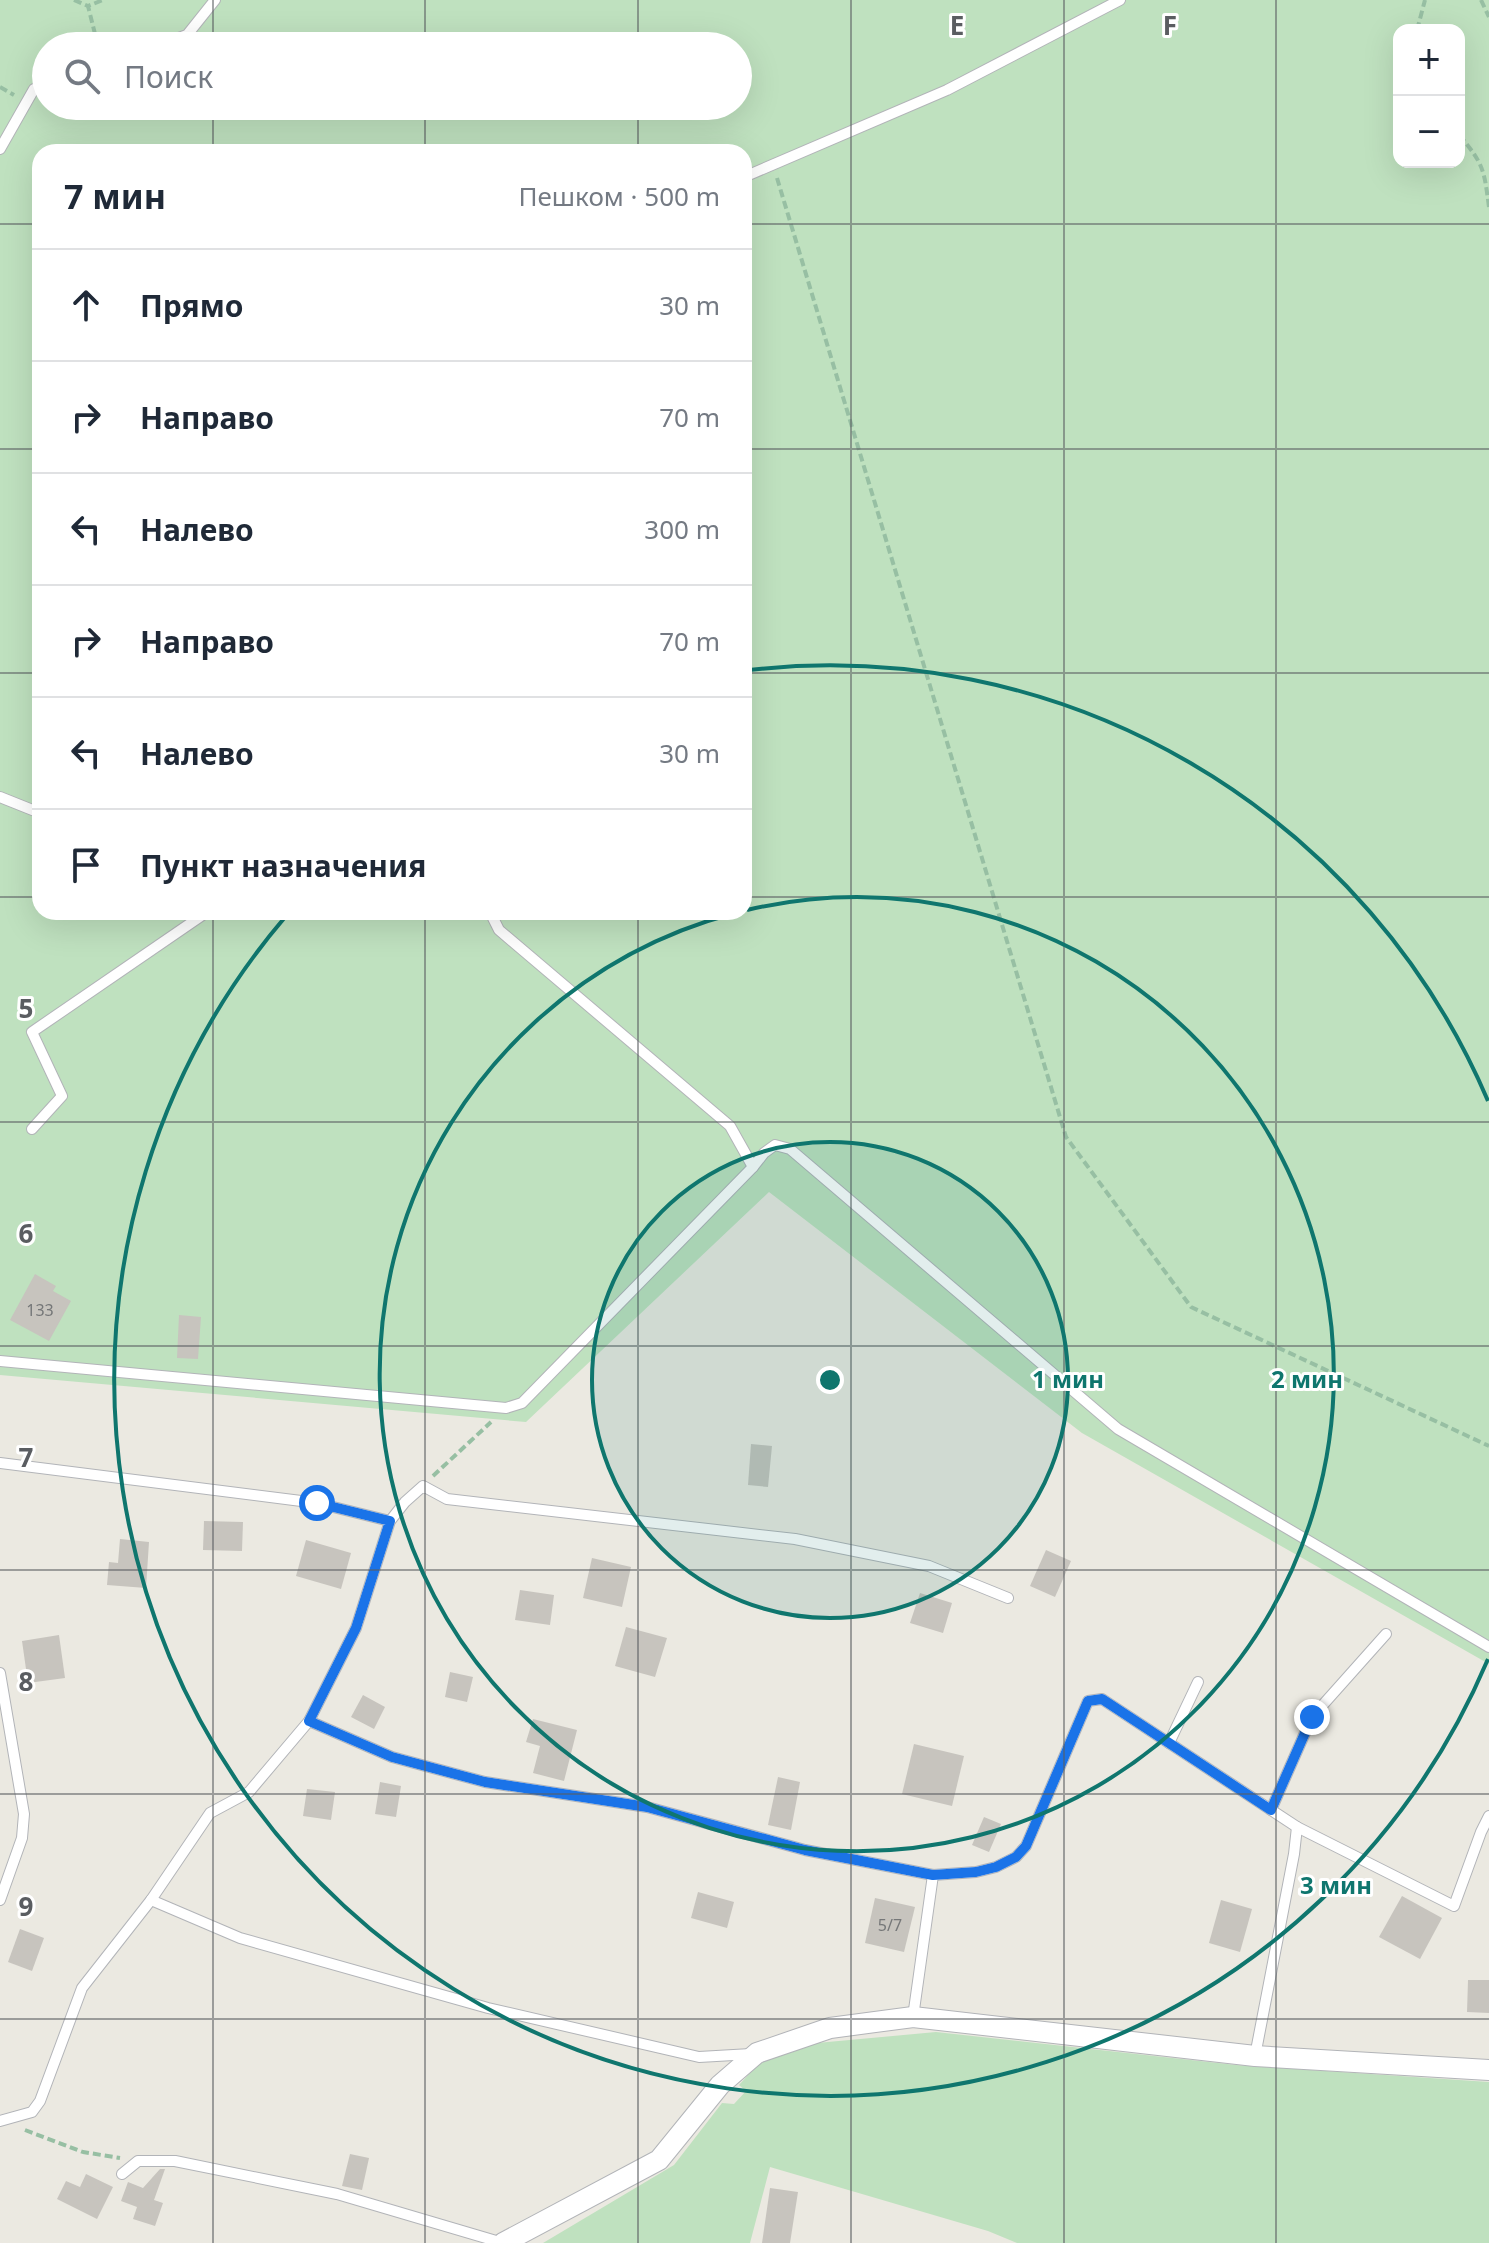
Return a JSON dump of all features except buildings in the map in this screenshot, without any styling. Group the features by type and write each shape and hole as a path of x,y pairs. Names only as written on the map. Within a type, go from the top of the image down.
{"street":[{"path":"503,2243 659,2160 720,2085 757,2053 830,2028 913,2017 1255,2056 1489,2070"}],"lane":[{"path":"189,32 215,0"},
{"path":"752,173 947,90 1120,0"},
{"path":"0,149 32,93"},
{"path":"0,797 32,810"},
{"path":"32,1129 62,1096 32,1032 195,920"},
{"path":"494,920 499,930 730,1126 753,1167"},
{"path":"0,1361 506,1408 522,1403 775,1145 790,1149 1118,1429 1489,1647"},
{"path":"0,1463 317,1503 390,1521"},
{"path":"0,2121 32,2112 40,2101 82,1988 151,1900 210,1813 249,1792 309,1721 356,1628 390,1521 423,1486 447,1499 795,1539 929,1566 1008,1598"},
{"path":"1271,1810 1312,1717 1386,1634"},
{"path":"0,1673 24,1814 22,1838 0,1900"},
{"path":"1169,1743 1198,1682"},
{"path":"309,1721 392,1757 485,1782 647,1807 805,1850 933,1875 976,1872 1016,1857 1026,1846 1088,1701 1102,1699 1297,1827 1454,1906 1489,1816"},
{"path":"1255,2056 1297,1827"},
{"path":"913,2017 933,1875"},
{"path":"151,1900 240,1938 488,2008 699,2057 757,2053"},
{"path":"122,2174 138,2161 175,2161 337,2194 503,2243"}],"path":[{"path":"74,0 88,6 103,0"},
{"path":"1419,24 1425,0"},
{"path":"1481,0 1489,17"},
{"path":"88,6 94,32"},
{"path":"1465,142 1477,155 1486,178 1489,207"},
{"path":"773,164 1066,1137 1191,1307 1489,1446"},
{"path":"423,1486 506,1408"},
{"path":"14,2126 83,2152 138,2161"}],"green space":[{"path":"0,0 1489,0 1489,1664 1082,1433 769,1192 526,1422 0,1375"},
{"path":"936,2032 1236,2065 1489,2082 1489,2243 1017,2243 988,2231 770,2167 750,2243 543,2243 674,2165 722,2103 734,2104 746,2091 739,2085 762,2060 817,2043"}],"route":[{"path":"317,1503 390,1521 356,1628 309,1721 392,1757 485,1782 647,1807 805,1850 933,1875 976,1872 1016,1857 1026,1846 1088,1701 1102,1699 1271,1810 1312,1717"}]}
